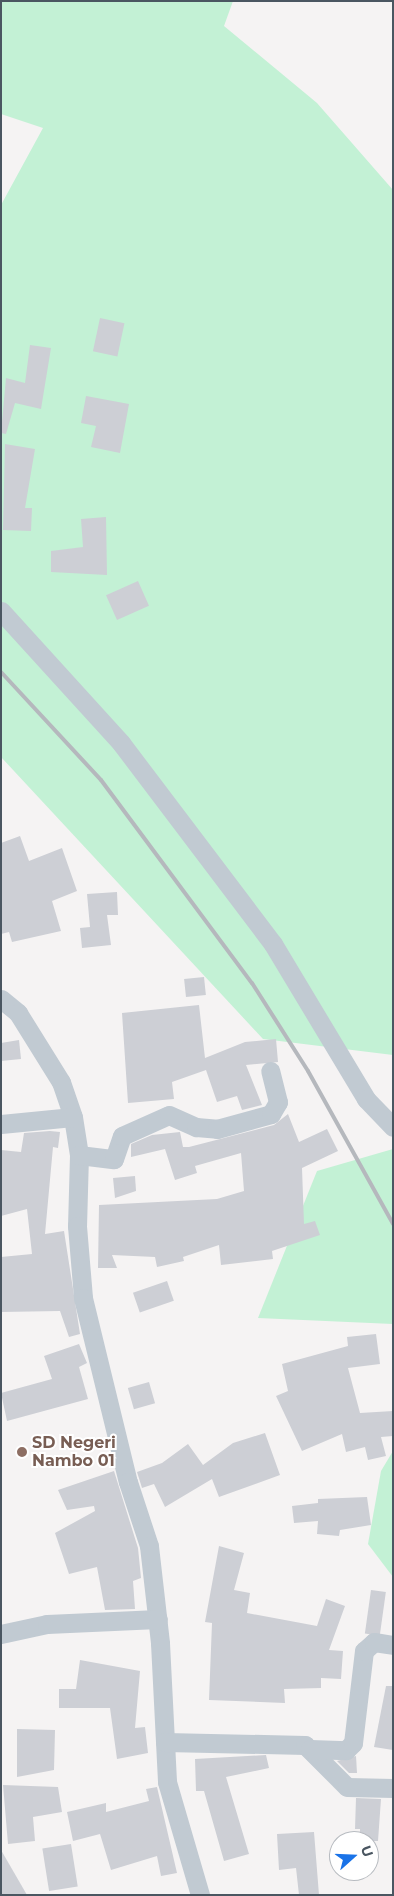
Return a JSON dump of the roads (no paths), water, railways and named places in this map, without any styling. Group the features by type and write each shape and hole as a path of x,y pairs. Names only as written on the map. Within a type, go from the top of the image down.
{"street":[{"path":"1,611 121,743 273,944 366,1099 393,1127"},
{"path":"1,999 18,1013 61,1082 73,1117 79,1155 77,1226 83,1298 128,1482 149,1546 158,1619 165,1742 176,1822 200,1895"},
{"path":"79,1155 114,1159 122,1136 169,1115 196,1127 217,1129 271,1114 278,1102 270,1071"},
{"path":"1,1124 73,1117"},
{"path":"1,1634 47,1624 158,1619"},
{"path":"165,1742 297,1744 310,1749 346,1750 353,1743 364,1651 374,1642 393,1645"},
{"path":"310,1749 335,1780 347,1787 393,1788"}],"railway":[{"path":"1,672 101,780 252,983 308,1071 393,1224"}],"place":[{"name":"SD Negeri Nambo 01","path":"22,1452"}]}
